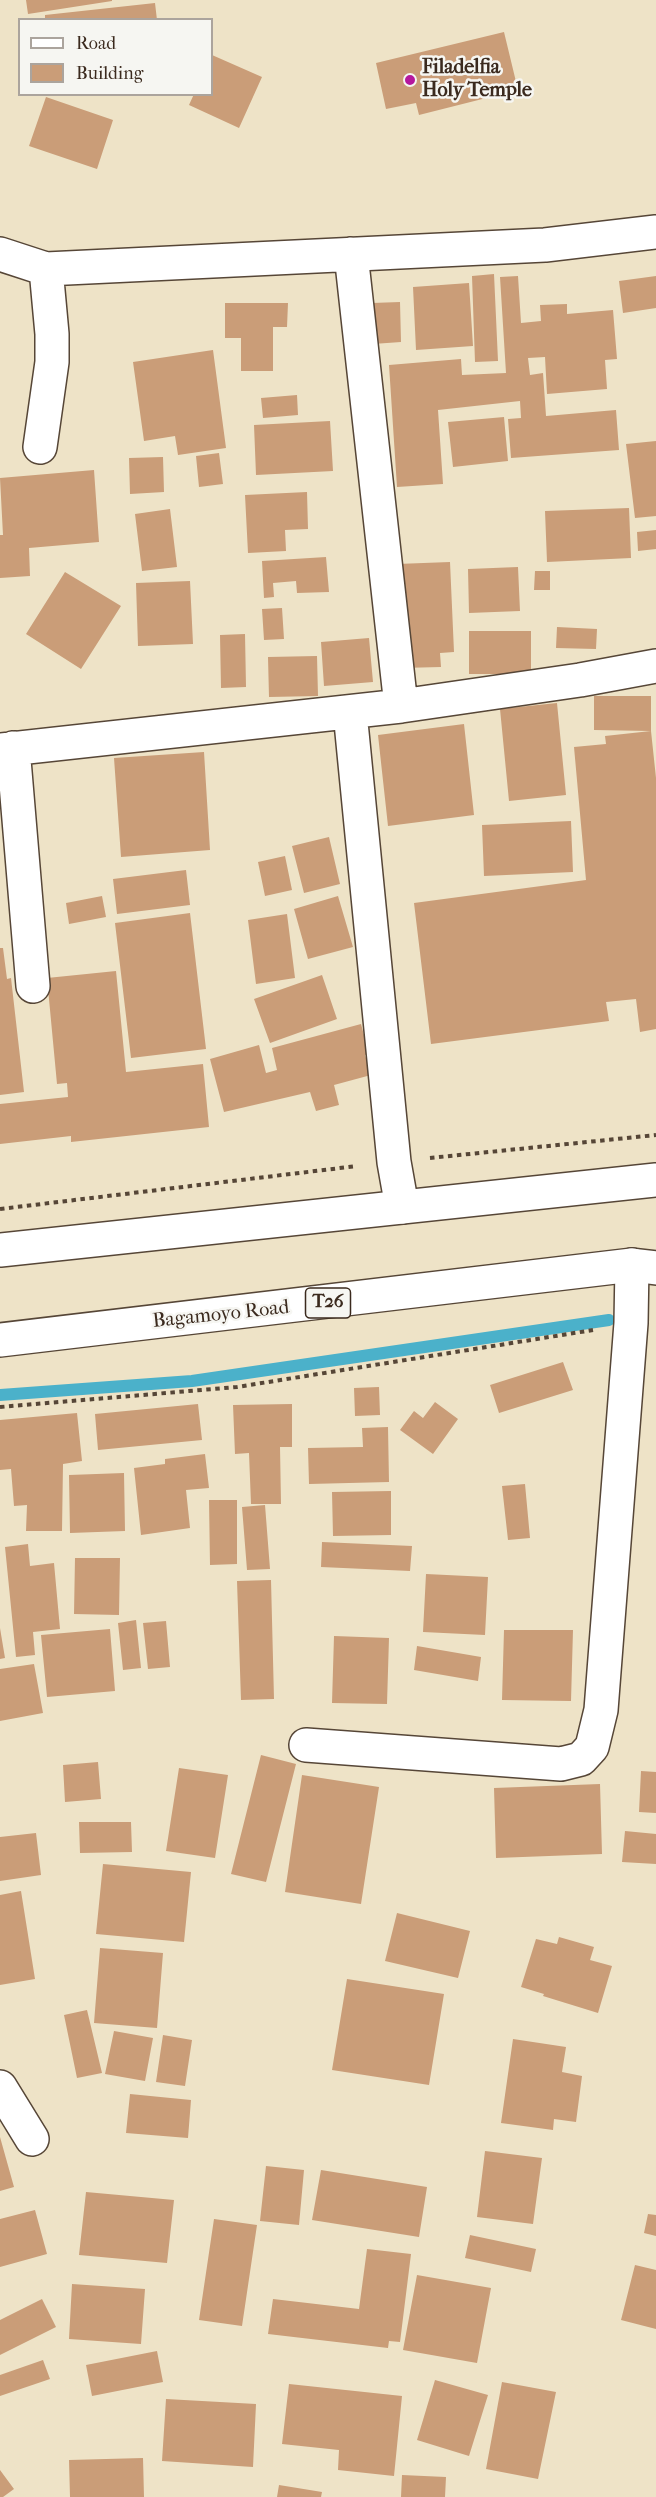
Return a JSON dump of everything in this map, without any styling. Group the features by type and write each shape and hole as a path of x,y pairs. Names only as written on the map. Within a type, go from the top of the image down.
{"main road":[{"path":"0,254 46,269 545,245 656,232"},
{"path":"351,254 401,706"},
{"path":"40,447 52,362 52,334 46,269"},
{"path":"33,987 6,749 401,706 580,680 656,666"},
{"path":"350,712 394,1162 402,1207"},
{"path":"0,1251 656,1180"},
{"path":"306,1745 561,1764 581,1759 592,1747 600,1710 631,1323 644,1267"},
{"name":"Bagamoyo Road","path":"0,1340 644,1267"},
{"path":"0,2087 32,2139"}],"path":[{"path":"0,1209 394,1162 656,1135"},
{"path":"0,1407 237,1387 631,1323"}],"building":[{"path":"26,0 112,0 112,1 28,14"},
{"path":"155,3 157,18 45,18 45,15"},
{"path":"504,32 518,90 419,115 416,103 386,109 376,63"},
{"path":"213,55 262,77 239,128 189,105 193,96 213,96"},
{"path":"46,97 113,120 97,169 29,146"},
{"path":"494,274 498,361 475,362 472,276"},
{"path":"518,276 521,323 541,321 540,305 567,304 567,314 613,310 617,359 605,360 607,389 547,394 545,357 528,358 530,375 543,373 546,416 616,410 619,450 511,458 508,419 521,418 520,401 438,410 443,484 397,487 389,365 461,359 462,375 506,373 500,277"},
{"path":"656,276 656,308 623,313 619,281"},
{"path":"469,283 473,346 416,350 413,287"},
{"path":"400,302 401,342 373,344 372,303"},
{"path":"225,303 288,303 287,327 273,327 273,371 241,371 241,338 225,338"},
{"path":"213,350 226,448 178,455 175,436 144,441 133,362"},
{"path":"297,395 298,415 263,418 261,398"},
{"path":"504,417 508,461 453,467 448,422"},
{"path":"330,421 333,471 256,475 254,425"},
{"path":"656,441 656,516 635,518 626,444"},
{"path":"219,453 223,484 199,487 196,456"},
{"path":"163,457 164,492 130,494 129,458"},
{"path":"94,470 99,542 29,548 30,576 0,578 0,535 3,535 0,478"},
{"path":"307,492 308,529 285,530 286,551 248,553 245,495"},
{"path":"629,508 631,558 547,562 545,511"},
{"path":"170,509 177,567 142,571 135,514"},
{"path":"656,530 656,549 638,551 637,532"},
{"path":"326,557 329,592 297,593 296,581 273,583 274,597 264,598 262,561"},
{"path":"450,562 454,652 440,653 441,667 401,668 397,564"},
{"path":"518,567 520,611 469,613 468,569"},
{"path":"535,571 550,571 550,590 534,590"},
{"path":"65,572 121,606 81,669 26,634"},
{"path":"190,581 193,644 138,646 136,583"},
{"path":"282,608 284,639 264,640 262,609"},
{"path":"557,627 597,629 596,649 556,648"},
{"path":"469,631 531,631 531,674 469,674"},
{"path":"245,634 246,687 221,688 220,635"},
{"path":"369,638 373,682 324,686 321,642"},
{"path":"317,656 318,696 269,697 268,657"},
{"path":"594,696 651,696 651,731 594,730"},
{"path":"557,703 566,795 509,801 500,709"},
{"path":"464,724 474,815 388,826 378,735"},
{"path":"651,731 656,778 656,1029 640,1032 636,999 606,1002 609,1021 431,1044 414,903 586,880 574,747 606,744 605,736"},
{"path":"204,752 210,850 121,857 114,758"},
{"path":"571,821 573,872 484,876 482,825"},
{"path":"329,837 340,884 304,893 292,846"},
{"path":"285,856 292,890 265,896 258,862"},
{"path":"186,870 190,905 117,914 113,879"},
{"path":"102,896 106,917 69,924 66,903"},
{"path":"338,896 353,947 308,959 294,909"},
{"path":"190,913 206,1049 131,1058 115,923"},
{"path":"287,914 295,978 256,984 248,920"},
{"path":"0,948 3,948 7,979 11,978 24,1092 0,1095"},
{"path":"116,971 126,1072 203,1064 209,1127 71,1142 71,1136 0,1144 0,1104 68,1097 67,1083 57,1084 47,978"},
{"path":"322,975 337,1019 270,1043 254,999"},
{"path":"361,1024 369,1054 365,1055 371,1075 334,1085 339,1105 316,1111 310,1092 224,1112 210,1059 259,1045 266,1073 277,1070 272,1048"},
{"path":"563,1362 573,1390 499,1413 490,1385"},
{"path":"379,1387 380,1415 355,1416 354,1388"},
{"path":"435,1402 458,1419 433,1454 400,1430 414,1411 423,1418"},
{"path":"198,1404 202,1440 98,1450 95,1414"},
{"path":"292,1404 292,1447 280,1447 281,1504 251,1504 249,1453 235,1454 233,1405"},
{"path":"77,1413 82,1461 63,1464 62,1531 26,1531 27,1505 14,1506 11,1469 0,1470 0,1420"},
{"path":"388,1427 389,1482 309,1484 308,1448 363,1447 362,1428"},
{"path":"205,1454 209,1488 186,1490 190,1528 141,1535 134,1468 165,1464 165,1459"},
{"path":"124,1473 125,1531 70,1533 69,1475"},
{"path":"525,1484 530,1538 508,1540 502,1486"},
{"path":"391,1491 391,1535 333,1536 332,1492"},
{"path":"209,1500 237,1500 237,1564 210,1565"},
{"path":"265,1505 270,1569 247,1570 242,1507"},
{"path":"322,1542 412,1546 410,1571 321,1567"},
{"path":"28,1544 30,1566 54,1563 60,1629 33,1632 35,1655 16,1657 5,1547"},
{"path":"75,1558 120,1558 119,1615 74,1614"},
{"path":"426,1574 488,1577 485,1635 423,1632"},
{"path":"271,1580 274,1699 241,1700 237,1581"},
{"path":"136,1620 141,1668 123,1670 118,1623"},
{"path":"166,1621 170,1667 148,1669 143,1623"},
{"path":"0,1628 5,1658 0,1659"},
{"path":"110,1629 115,1691 47,1697 41,1635"},
{"path":"504,1630 573,1630 571,1701 502,1700"},
{"path":"334,1636 389,1638 387,1704 332,1703"},
{"path":"417,1646 481,1657 478,1681 414,1670"},
{"path":"34,1664 43,1713 0,1721 0,1669"},
{"path":"261,1755 296,1764 266,1882 231,1874"},
{"path":"98,1762 101,1799 65,1802 63,1765"},
{"path":"179,1768 228,1775 215,1858 166,1851"},
{"path":"641,1771 656,1772 656,1813 639,1812"},
{"path":"302,1775 379,1787 361,1904 285,1892"},
{"path":"600,1784 602,1854 496,1858 494,1788"},
{"path":"79,1822 131,1822 132,1852 80,1853"},
{"path":"625,1831 656,1834 656,1864 622,1862"},
{"path":"36,1833 41,1875 0,1881 0,1837"},
{"path":"103,1864 191,1872 184,1942 96,1934"},
{"path":"21,1891 35,1979 0,1985 0,1895"},
{"path":"397,1913 470,1931 458,1978 385,1961"},
{"path":"559,1937 594,1947 590,1960 612,1966 598,2013 521,1987 536,1939 557,1944"},
{"path":"100,1948 163,1953 157,2028 94,2023"},
{"path":"347,1979 444,1994 429,2085 332,2070"},
{"path":"87,2010 102,2073 77,2078 64,2015"},
{"path":"114,2031 153,2038 145,2081 105,2074"},
{"path":"163,2035 192,2040 185,2086 156,2082"},
{"path":"513,2039 566,2047 562,2072 582,2076 576,2122 554,2119 553,2130 501,2123"},
{"path":"130,2094 191,2100 188,2138 126,2133"},
{"path":"0,2137 14,2187 0,2191"},
{"path":"485,2151 542,2158 533,2224 477,2217"},
{"path":"266,2166 304,2170 299,2225 260,2221"},
{"path":"321,2170 427,2187 419,2237 312,2220"},
{"path":"86,2192 174,2200 167,2263 79,2255"},
{"path":"35,2210 47,2254 0,2267 0,2219"},
{"path":"648,2214 656,2215 656,2236 644,2233"},
{"path":"214,2219 257,2225 242,2326 199,2320"},
{"path":"470,2235 536,2249 531,2272 465,2258"},
{"path":"367,2249 411,2254 400,2342 389,2341 388,2348 268,2334 273,2299 359,2309"},
{"path":"635,2265 656,2270 656,2329 621,2320"},
{"path":"417,2275 491,2288 477,2363 403,2350"},
{"path":"72,2284 145,2289 141,2344 69,2339"},
{"path":"42,2299 56,2327 0,2355 0,2320"},
{"path":"157,2351 163,2382 92,2396 86,2365"},
{"path":"43,2360 50,2379 0,2396 0,2375"},
{"path":"435,2380 488,2395 469,2456 417,2440"},
{"path":"502,2382 556,2392 538,2479 486,2469"},
{"path":"289,2384 402,2396 394,2476 338,2470 339,2450 282,2444"},
{"path":"166,2399 256,2404 253,2467 162,2461"},
{"path":"143,2458 144,2497 70,2497 69,2460"},
{"path":"0,2470 14,2489 3,2497 0,2497"},
{"path":"402,2475 446,2477 445,2497 401,2497"},
{"path":"279,2485 322,2492 321,2497 277,2497"}],"waterway":[{"path":"0,1395 192,1381 609,1320"}],"place":[{"name":"Filadelfia Holy Temple","path":"410,80"}]}
